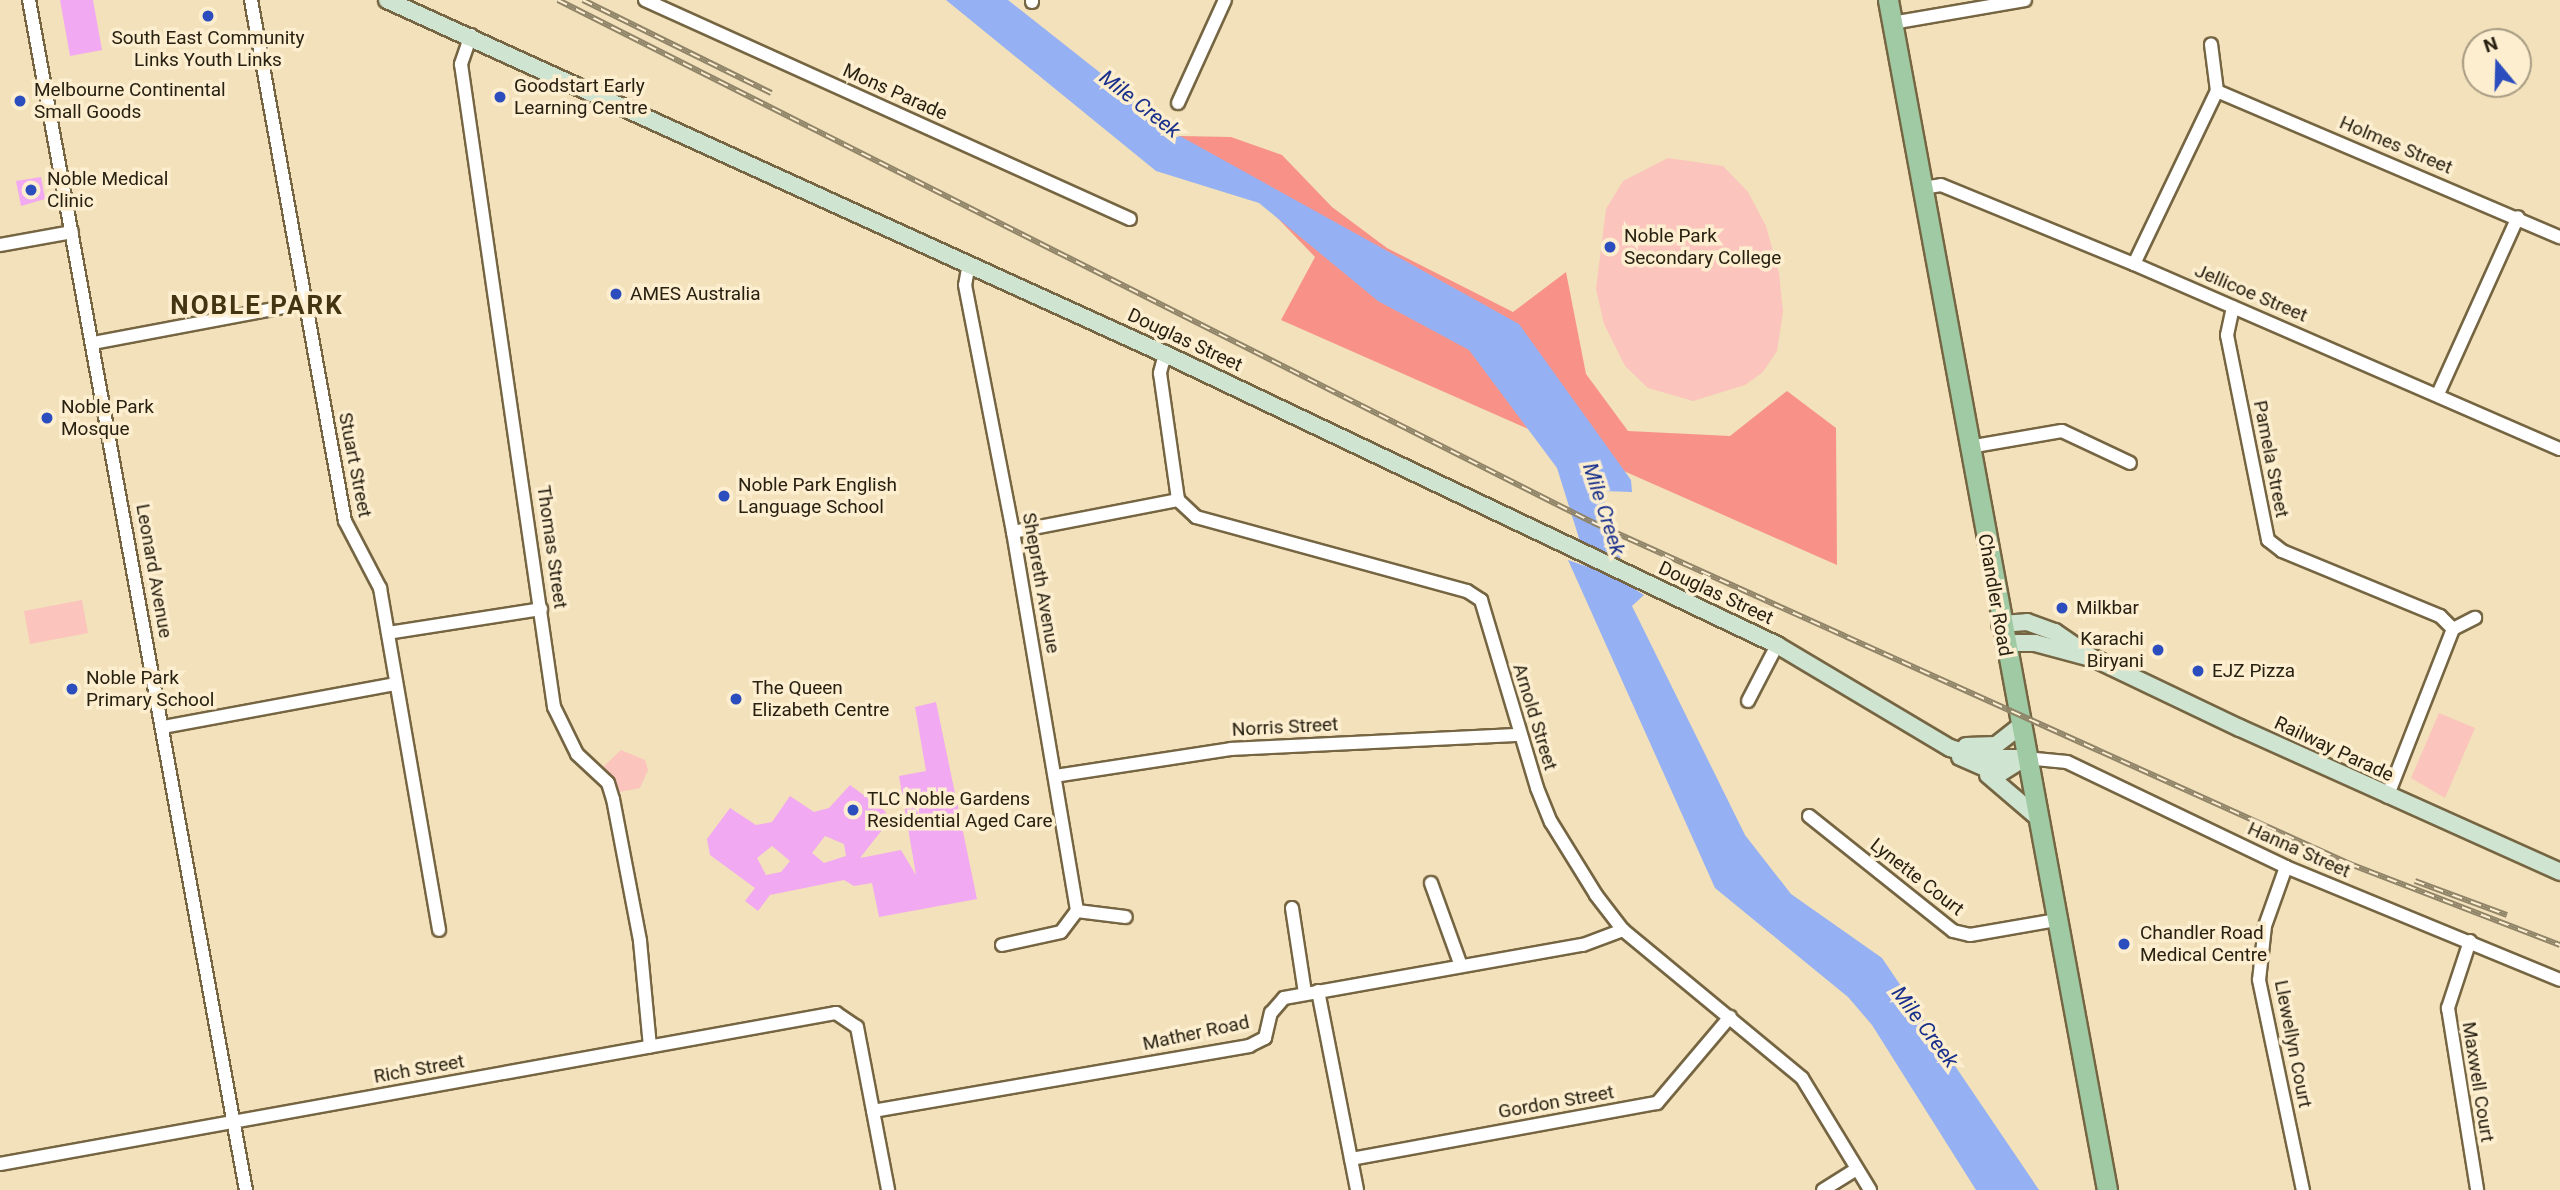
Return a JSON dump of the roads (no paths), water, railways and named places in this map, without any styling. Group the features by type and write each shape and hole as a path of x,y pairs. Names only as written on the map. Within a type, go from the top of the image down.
{"main road":[{"name":"Douglas Street","path":"387,0 471,35 969,262 1570,550 1777,645 1946,746 2010,789 2036,816"},
{"name":"Chandler Road","path":"1888,0 2019,727 2107,1190"},
{"name":"Railway Parade","path":"2002,634 2093,658 2387,797 2560,872"},
{"path":"1946,746 1986,747 2019,727"},
{"name":"Douglas Street","path":"1946,746 1987,758 2025,758"},
{"path":"1978,768 2003,774 2025,758"}],"street":[{"name":"Leonard Avenue","path":"29,0 247,1190"},
{"name":"Stuart Street","path":"251,0 345,521 376,577 439,930"},
{"name":"Mons Parade","path":"645,0 1130,219"},
{"path":"1178,103 1225,0"},
{"path":"1892,23 2025,0"},
{"name":"Thomas Street","path":"471,35 461,64 554,707 577,754 608,783 613,799 640,941 639,976 650,1047"},
{"path":"2134,264 2217,91 2211,44"},
{"name":"Holmes Street","path":"2217,91 2560,237"},
{"name":"Jellicoe Street","path":"1923,188 1941,185 2134,264 2560,449"},
{"path":"2438,394 2518,218"},
{"path":"0,246 72,232"},
{"name":"Shepreth Avenue","path":"969,262 965,285 1013,532 1077,911"},
{"path":"93,343 304,303"},
{"name":"Pamela Street","path":"2233,307 2227,335 2269,540 2282,551 2440,616 2453,629"},
{"path":"1013,532 1178,500 1160,373 1165,354"},
{"path":"1969,447 2062,431 2130,463"},
{"name":"Arnold Street","path":"1178,500 1196,517 1467,591 1481,600 1520,735 1551,822 1623,930 1802,1078 1870,1190"},
{"path":"388,633 541,609"},
{"path":"2387,797 2453,640 2453,629 2475,618"},
{"path":"1748,701 1777,645"},
{"path":"163,727 394,684"},
{"name":"Norris Street","path":"1055,776 1231,748 1520,735"},
{"name":"Hanna Street","path":"2025,758 2067,762 2286,867 2560,980"},
{"name":"Lynette Court","path":"1809,816 1953,931 1970,935 2056,920"},
{"name":"Llewellyn Court","path":"2286,867 2265,926 2259,980 2303,1190"},
{"path":"1431,883 1461,966"},
{"path":"1292,908 1357,1190"},
{"path":"1002,945 1061,932 1077,911 1126,917"},
{"name":"Mather Road","path":"873,1111 1249,1045 1265,1038 1271,1013 1284,998 1583,945 1623,930"},
{"name":"Maxwell Court","path":"2470,942 2448,1008 2477,1190"},
{"name":"Rich Street","path":"0,1164 650,1047 844,1015 857,1027 873,1111"},
{"name":"Gordon Street","path":"1352,1159 1657,1103 1730,1017"},
{"path":"873,1111 888,1190"},
{"path":"1823,1190 1856,1169"}],"water":[{"name":"Mile Creek","path":"946,0 1008,0 1141,105 1161,112 1173,138 1180,136 1519,324 1631,480 1632,492 1604,491 1605,512 1630,586 1644,595 1632,606 1745,835 1791,894 1882,958 2039,1190 1976,1190 1872,1025 1848,997 1715,888 1568,560 1588,567 1557,468 1469,350 1378,301 1259,203 1156,171"}],"railway":[{"path":"558,0 1592,522 2350,864 2560,945"},
{"path":"583,0 771,93"},
{"path":"2415,881 2507,915"}],"place":[{"name":"South East Community Links Youth Links","path":"208,16"},
{"name":"Goodstart Early Learning Centre","path":"500,97"},
{"name":"Melbourne Continental Small Goods","path":"20,101"},
{"name":"Noble Medical Clinic","path":"31,190"},
{"name":"Noble Park Secondary College","path":"1610,247"},
{"name":"AMES Australia","path":"616,294"},
{"name":"Noble Park Mosque","path":"47,418"},
{"name":"Noble Park English Language School","path":"724,496"},
{"name":"Milkbar","path":"2062,608"},
{"name":"Karachi Biryani","path":"2158,650"},
{"name":"EJZ Pizza","path":"2198,671"},
{"name":"Noble Park Primary School","path":"72,689"},
{"name":"The Queen Elizabeth Centre","path":"736,699"},
{"name":"TLC Noble Gardens Residential Aged Care","path":"853,810"},
{"name":"Chandler Road Medical Centre","path":"2124,944"}],"district":[{"name":"NOBLE PARK","path":"257,306"}]}
